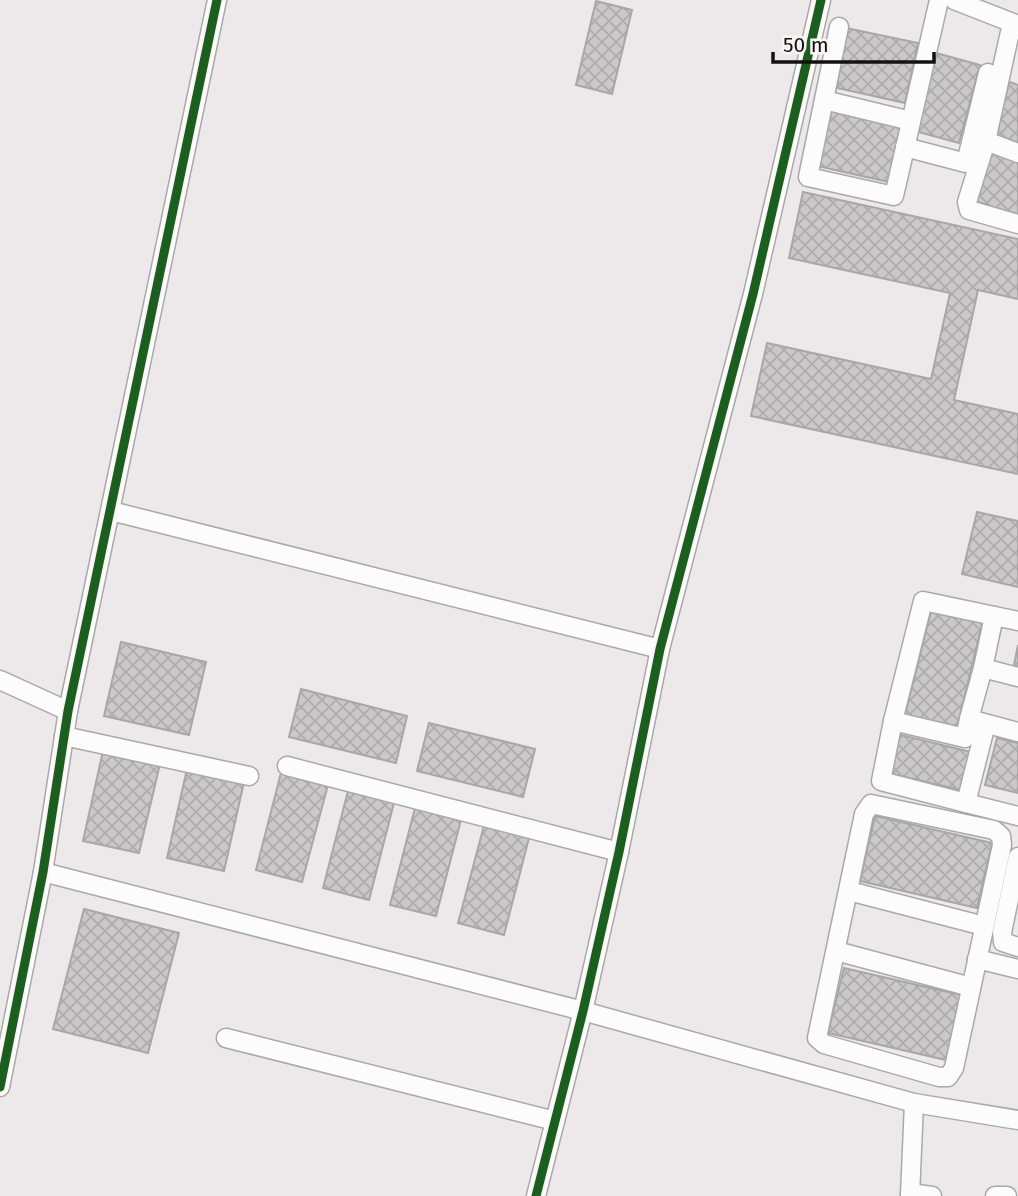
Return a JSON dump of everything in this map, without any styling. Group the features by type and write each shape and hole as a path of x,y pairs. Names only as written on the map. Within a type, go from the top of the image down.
{"street":[{"path":"0,1087 43,872 68,711 217,0"},
{"path":"536,1196 583,1011 619,852 660,649 752,293 821,0"},
{"path":"839,27 808,177 894,196 939,0"},
{"path":"954,0 1015,24 986,141 967,202 969,210 1018,224"},
{"path":"905,147 966,163 988,73"},
{"path":"824,100 911,121"},
{"path":"986,141 1018,153"},
{"path":"111,511 660,649"},
{"path":"1018,621 923,600 881,781 1018,816"},
{"path":"967,803 982,668 994,616"},
{"path":"982,668 1018,677"},
{"path":"0,680 68,711"},
{"path":"893,721 965,738 978,722"},
{"path":"978,722 1018,732"},
{"path":"64,736 249,776"},
{"path":"287,766 619,852"},
{"path":"871,804 994,830 1001,836 1002,845 954,1068 948,1077 939,1077 824,1044 817,1038 849,891 864,814 871,804"},
{"path":"1018,857 1002,932 1003,942 1018,947"},
{"path":"43,872 583,1011 914,1103 1018,1119"},
{"path":"849,891 984,926"},
{"path":"836,951 971,987"},
{"path":"977,959 1018,969"},
{"path":"226,1038 555,1121"},
{"path":"914,1103 910,1195 932,1196"},
{"path":"995,1196 1007,1196"}],"building":[{"path":"596,1 632,10 612,94 576,85"},
{"path":"846,28 918,43 905,103 833,87"},
{"path":"936,53 980,65 959,143 915,131"},
{"path":"1010,82 1018,85 1018,143 992,133"},
{"path":"830,107 902,123 889,182 817,166"},
{"path":"991,148 1018,157 1018,216 973,200"},
{"path":"803,192 1018,239 1018,299 978,290 954,400 1018,414 1018,474 751,416 767,343 931,379 950,293 789,258"},
{"path":"977,512 1018,521 1018,587 962,574"},
{"path":"932,607 983,620 957,728 905,715"},
{"path":"121,642 206,662 189,735 104,716"},
{"path":"1018,645 1018,671 1013,670"},
{"path":"301,689 407,716 396,763 289,737"},
{"path":"429,723 535,749 523,797 417,771"},
{"path":"897,734 971,752 961,790 888,773"},
{"path":"997,738 1018,743 1018,793 985,785"},
{"path":"103,751 160,764 139,853 83,841"},
{"path":"187,769 244,782 224,871 167,858"},
{"path":"282,769 329,781 302,882 256,870"},
{"path":"349,787 395,799 369,900 323,888"},
{"path":"416,804 462,816 436,916 390,905"},
{"path":"875,816 992,843 977,908 860,881"},
{"path":"485,822 530,834 504,935 458,923"},
{"path":"84,909 179,933 148,1053 53,1029"},
{"path":"844,968 961,995 946,1060 828,1033"}],"cycle path":[{"path":"0,1087 43,872 68,711 217,0"},
{"path":"536,1196 583,1011 619,852 660,649 753,294 821,0"}]}
